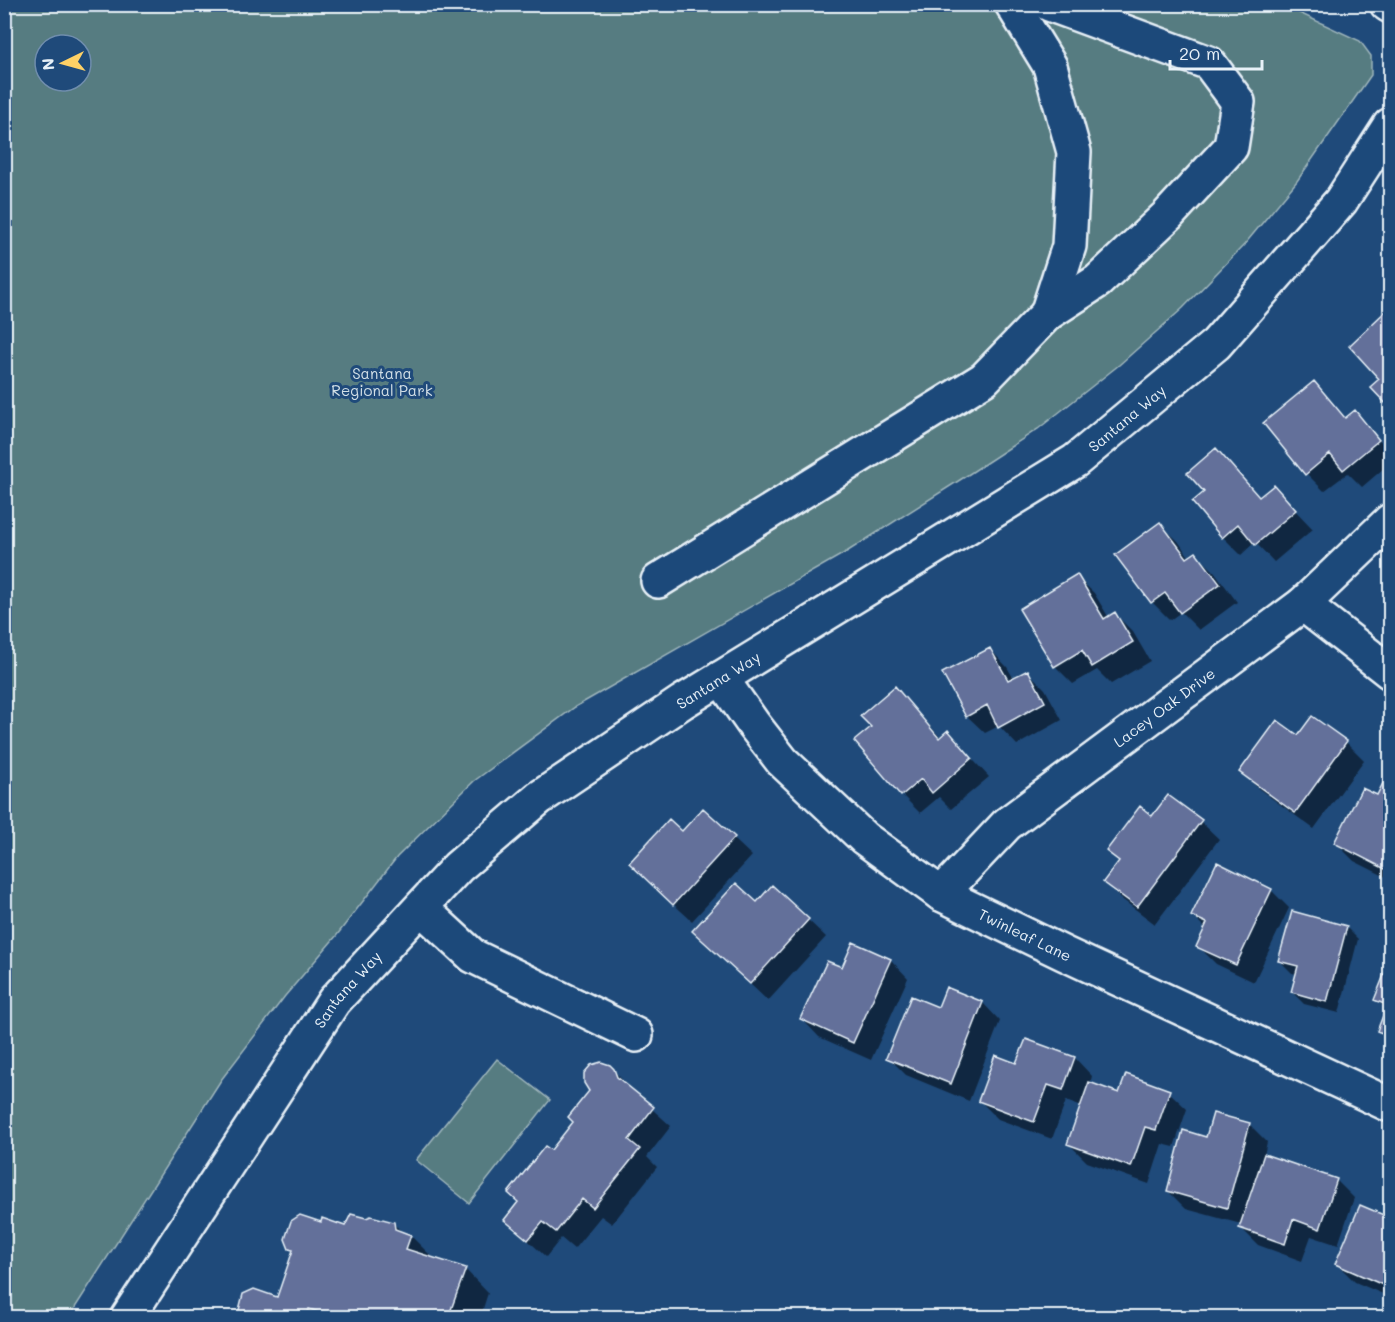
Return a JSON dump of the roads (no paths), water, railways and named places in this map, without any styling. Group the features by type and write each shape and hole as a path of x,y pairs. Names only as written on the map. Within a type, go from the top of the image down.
{"street":[{"path":"1012,4 1050,66 1074,152 1069,246 1047,314"},
{"path":"658,581 984,379 1047,314 1098,281 1168,215 1231,147 1238,102 1209,63 1049,4"},
{"name":"Santana Way","path":"127,1317 334,1001 458,867 539,798 682,702 1075,461 1216,344 1341,201 1390,124"},
{"name":"Lacey Oak Drive","path":"941,894 1007,824 1303,604 1390,521"},
{"path":"1303,604 1390,672"},
{"name":"Twinleaf Lane","path":"721,678 782,761 864,838 941,894 1390,1105"},
{"path":"421,908 473,956 636,1035"}],"park label":[{"name":"Santana Regional Park","path":"382,382"}]}
